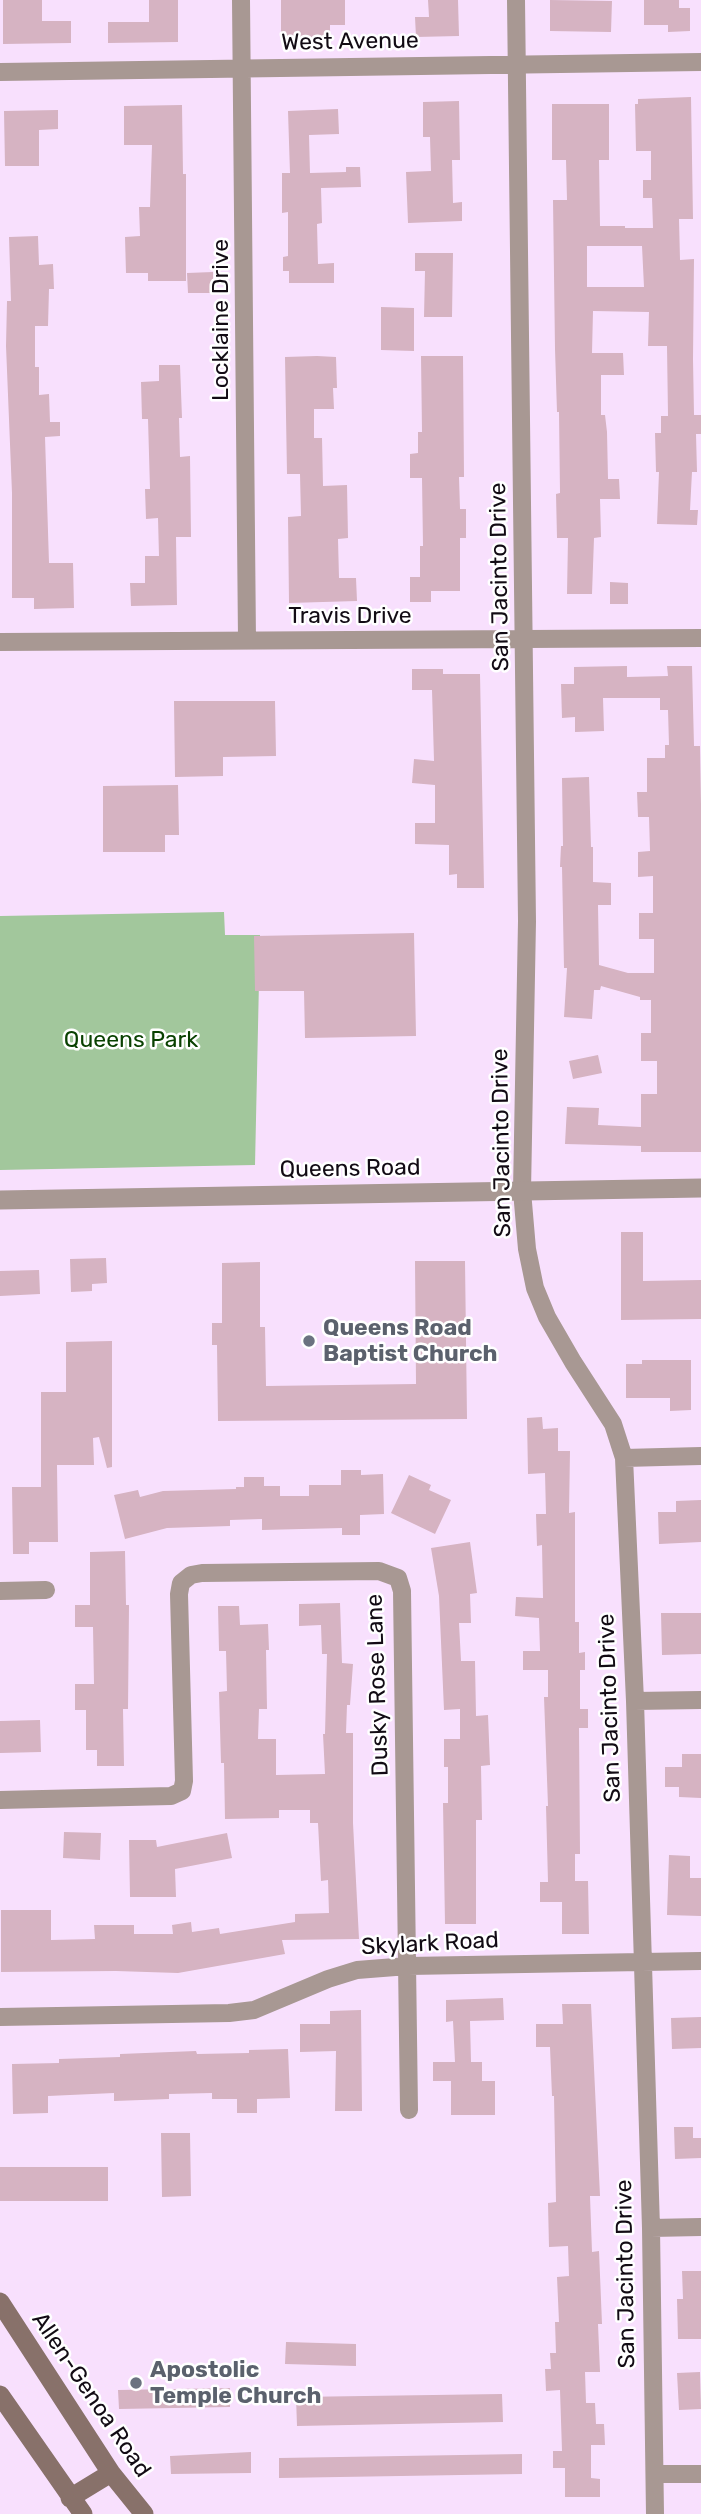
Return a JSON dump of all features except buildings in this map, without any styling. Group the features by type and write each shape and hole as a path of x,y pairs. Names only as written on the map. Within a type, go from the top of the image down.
{"main road":[{"name":"Allen-Genoa Road","path":"0,2302 111,2473 144,2514"},
{"path":"0,2323 30,2348"},
{"path":"0,2395 76,2506 111,2473"}],"street":[{"name":"Locklaine Drive","path":"241,0 244,68 247,640"},
{"name":"San Jacinto Drive","path":"516,0 527,921 522,1191 527,1249 535,1288 547,1317 573,1363 613,1424 624,1458 635,1701 656,2514"},
{"name":"West Avenue","path":"0,72 701,62"},
{"name":"Travis Drive","path":"0,642 701,638"},
{"name":"Queens Road","path":"0,1200 701,1188"},
{"path":"624,1458 701,1456"},
{"name":"Dusky Rose Lane","path":"0,1800 171,1796 182,1791 184,1781 179,1594 181,1583 191,1576 202,1573 379,1571 397,1578 402,1591 409,2110"},
{"path":"0,1591 46,1590"},
{"path":"635,1701 701,1700"},
{"name":"Skylark Road","path":"0,2017 229,2013 254,2010 328,1979 357,1970 408,1966 701,1961"},
{"path":"650,2228 701,2227"},
{"path":"655,2474 701,2473"}],"green space":[{"name":"Queens Park","path":"224,912 225,935 260,935 255,1165 0,1170 0,916"}],"place":[{"name":"Queens Road Baptist Church","path":"309,1341"},
{"name":"Apostolic Temple Church","path":"136,2383"}]}
